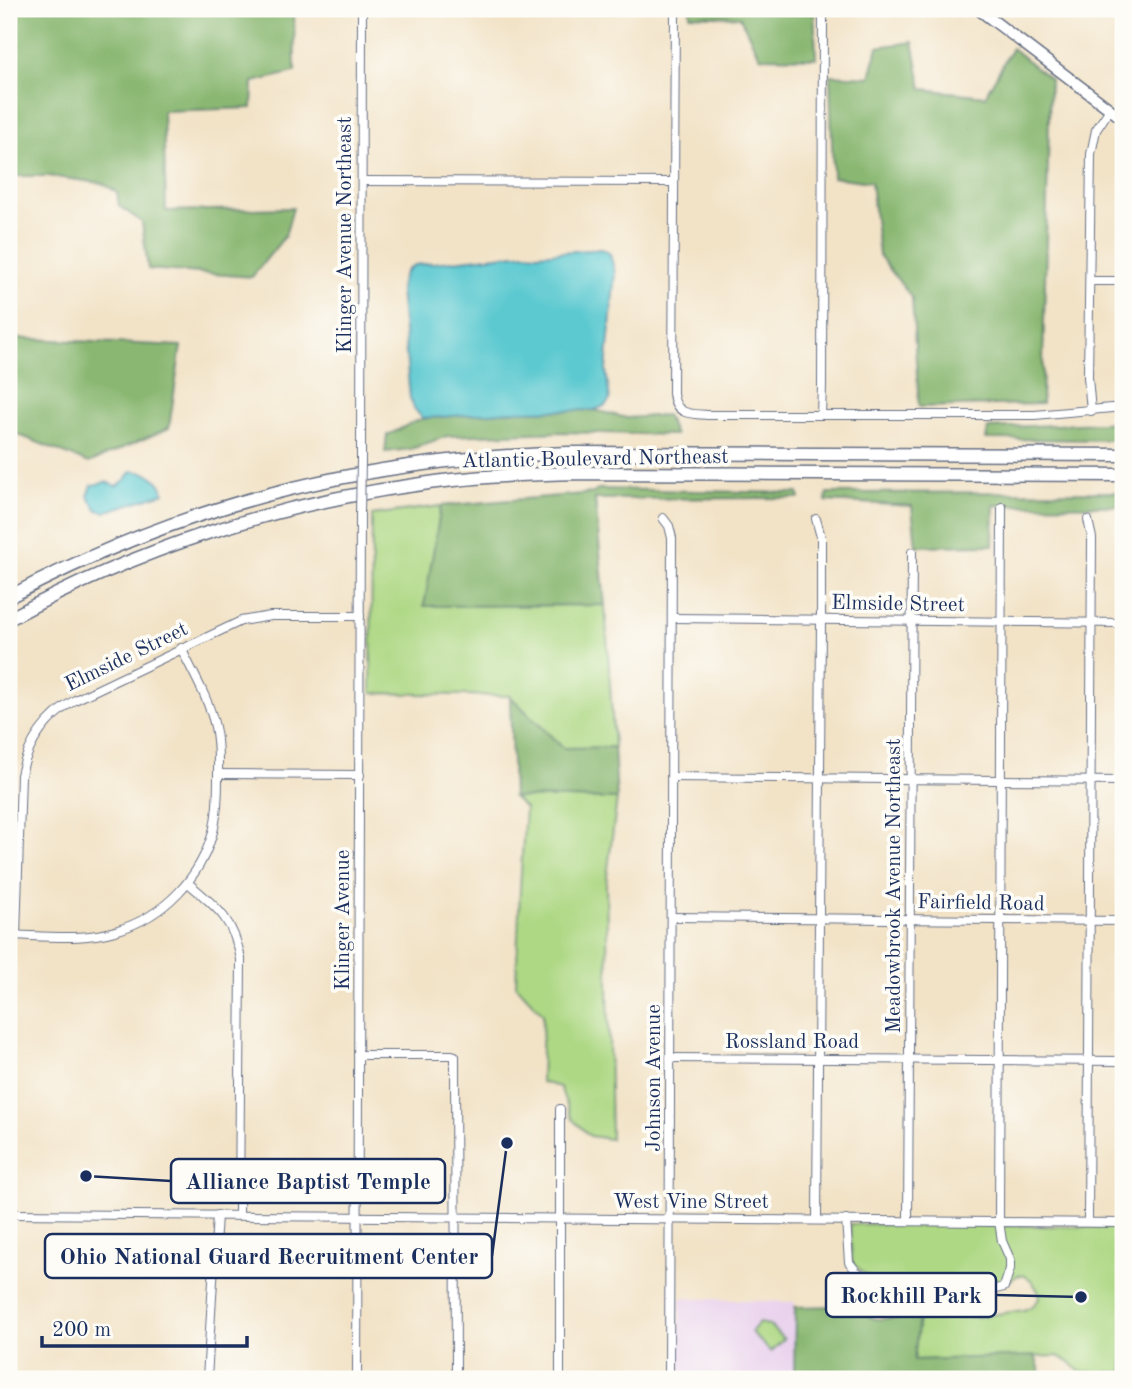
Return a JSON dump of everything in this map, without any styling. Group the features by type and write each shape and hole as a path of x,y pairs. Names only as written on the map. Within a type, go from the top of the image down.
{"highway":[{"name":"Atlantic Boulevard Northeast","path":"9,597 124,543 226,507 320,482 430,463 569,453 1123,455"},
{"name":"Atlantic Boulevard Northeast","path":"9,619 89,579 195,537 298,507 419,484 496,476 581,473 1123,475"}],"main road":[{"path":"978,9 1123,119"}],"street":[{"name":"Klinger Avenue Northeast","path":"361,461 362,9"},
{"path":"675,9 673,401 677,408 695,414 1035,415 1123,407"},
{"path":"821,415 823,9"},
{"path":"1091,411 1088,377 1091,154 1096,130 1110,109"},
{"path":"362,181 674,182"},
{"path":"1090,281 1123,281"},
{"name":"Klinger Avenue","path":"357,1379 361,461"},
{"path":"846,1220 851,1266 879,1288 919,1297 965,1296 1004,1287 1010,1259 999,1232 1002,507"},
{"name":"Johnson Avenue","path":"663,518 669,526 672,538 669,1379"},
{"path":"816,519 821,537 817,1220"},
{"path":"1088,520 1092,538 1088,1222"},
{"name":"Meadowbrook Avenue Northeast","path":"908,1221 912,552"},
{"name":"Elmside Street","path":"12,935 19,785 24,760 33,742 51,718 75,700 232,624 271,616 360,616"},
{"name":"Elmside Street","path":"672,618 1123,623"},
{"path":"12,935 86,937 116,931 153,915 188,883 202,859 213,830 218,774 217,739 213,719 181,648"},
{"path":"218,774 360,775"},
{"path":"672,777 1123,781"},
{"path":"188,883 223,915 235,937 241,959 240,1216"},
{"name":"Fairfield Road","path":"671,917 1123,921"},
{"path":"358,1055 454,1055 456,1061 456,1379"},
{"name":"Rossland Road","path":"670,1058 1123,1061"},
{"path":"560,1108 560,1379"},
{"name":"West Vine Street","path":"9,1214 1123,1223"},
{"path":"206,1379 217,1215"}],"shaded area":[{"path":"680,1298 795,1302 794,1379 680,1379"}],"green space":[{"path":"9,9 294,9 295,72 253,82 252,108 163,111 166,211 293,208 285,236 252,277 148,269 142,222 119,206 117,192 101,183 48,176 9,176"},
{"path":"690,9 814,9 816,58 760,57 740,17 690,15"},
{"path":"913,42 922,89 985,96 1012,48 1050,79 1042,404 919,407 912,298 879,255 871,182 833,177 830,75 870,77 878,47"},
{"path":"9,338 181,346 169,428 89,463 9,431"},
{"path":"594,410 627,418 666,415 675,435 562,432 447,436 411,449 385,452 387,435 425,418 512,411"},
{"path":"1123,422 1123,440 986,439 988,428"},
{"path":"598,489 798,493 800,498 595,499 605,605 424,606 441,506 594,493"},
{"path":"1123,492 1123,506 994,505 993,545 916,546 912,506 826,501 827,493"},
{"path":"441,506 425,606 605,605 614,747 563,749 510,696 371,693 372,515"},
{"path":"510,696 563,748 614,747 617,799 513,797"},
{"path":"513,797 617,799 606,884 611,1139 590,1136 572,1119 560,1087 541,1082 543,1014 516,985 525,808"},
{"path":"850,1224 1123,1227 1123,1372 1080,1372 1058,1356 914,1360 919,1317 976,1317 1024,1310 1039,1299 1038,1291 1032,1281 1018,1275 1003,1285 970,1294 922,1294 887,1289 852,1262"},
{"path":"840,1306 876,1319 919,1317 914,1360 1035,1356 1043,1379 794,1379 795,1307"},
{"path":"759,1323 769,1325 784,1339 771,1352 751,1332"}],"water":[{"path":"602,249 610,254 615,273 606,370 610,400 605,406 594,410 512,411 422,418 410,398 400,289 408,269 415,265 526,253"},
{"path":"132,471 152,476 164,493 105,512 97,510 88,496 92,485 106,482 116,486"}],"place":[{"name":"Ohio National Guard Recruitment Center","path":"507,1143"},
{"name":"Alliance Baptist Temple","path":"86,1176"},
{"name":"Rockhill Park","path":"1081,1297"}]}
